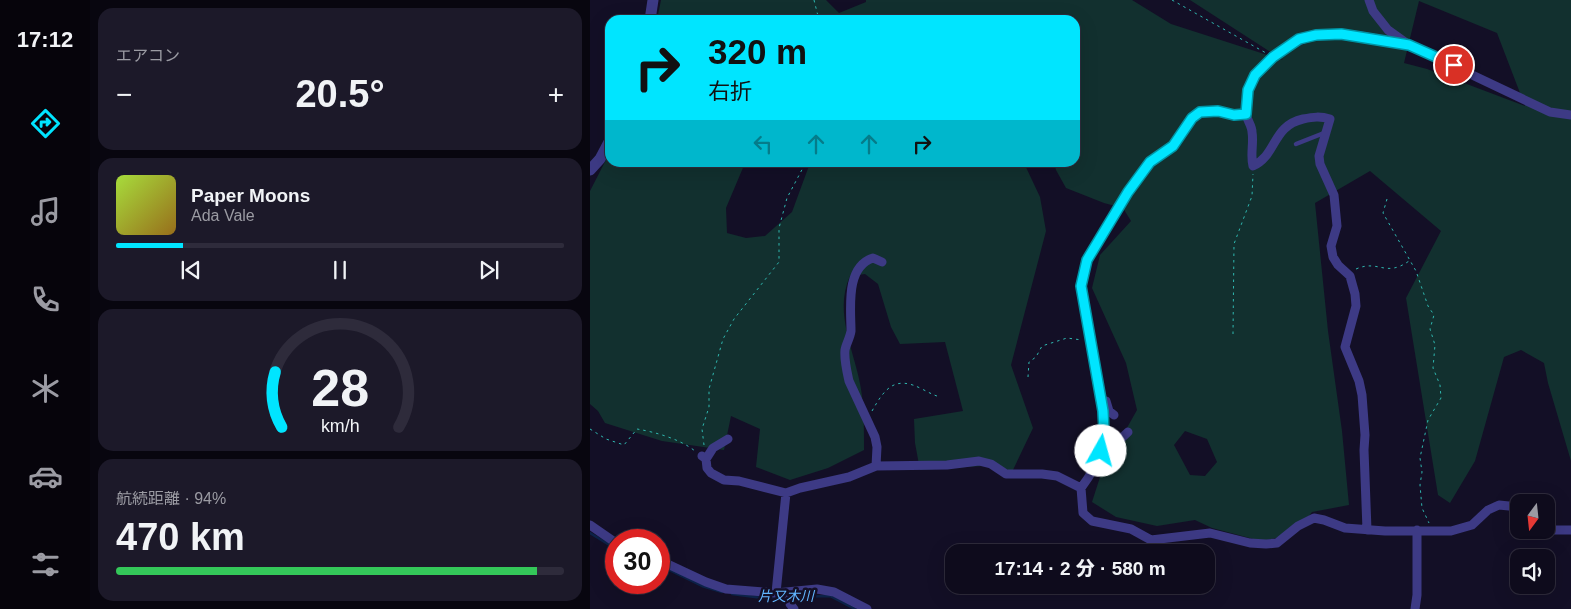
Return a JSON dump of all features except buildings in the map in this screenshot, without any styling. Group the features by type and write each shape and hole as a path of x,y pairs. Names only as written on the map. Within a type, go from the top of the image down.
{"street":[{"path":"651,15 654,0"},
{"path":"1369,0 1373,11 1388,30 1409,45 1550,112 1571,115"},
{"path":"1367,530 1365,435 1362,395 1359,381 1345,347 1356,306 1355,294 1349,276 1338,265 1331,246 1337,226 1334,195 1320,164 1319,156 1330,119 1318,116 1290,123 1282,129 1262,162 1253,166 1252,132 1246,114 1248,90 1255,75 1273,57 1299,39 1316,35 1341,34 1409,45"},
{"path":"1246,114 1234,115 1218,111 1200,112 1192,118 1173,146 1150,162 1118,206 1087,260 1081,286 1103,411 1104,432 1095,469 1081,488 1082,508 1086,517 1092,521 1131,529 1150,540 1210,533 1250,543 1277,544 1298,526 1314,518 1345,528 1451,531 1472,525 1488,510 1499,505 1510,506"},
{"path":"590,170 600,159 605,150"},
{"path":"876,466 877,447 846,372 845,350 850,337 850,312 855,275 860,265 873,258 882,262"},
{"path":"1099,390 1105,398 1109,411 1114,416"},
{"path":"1099,456 1128,432"},
{"path":"728,439 713,448 704,458 707,468 711,473 724,480 739,481 786,493 849,477 876,466 947,465 986,462 1006,474 1057,476 1081,488"},
{"path":"776,593 786,493"},
{"path":"590,525 605,535"},
{"path":"1415,609 1417,595 1417,530"},
{"path":"1555,530 1571,530"},
{"path":"670,565 726,589 788,595 817,589 834,592 867,609"},
{"path":"788,595 794,609"}],"lane":[{"path":"1296,144 1326,132"}],"path":[{"path":"814,0 818,15"},
{"path":"1172,0 1273,57"},
{"path":"1233,334 1234,244 1252,196 1253,166"},
{"path":"704,458 702,429 709,407 708,389 723,339 734,319 778,262 779,228 787,198 803,167"},
{"path":"1387,199 1383,213 1416,271 1428,306 1434,314 1430,329 1435,345 1433,368 1441,391 1439,403 1428,420 1420,458 1422,508 1432,531"},
{"path":"1349,276 1361,267 1374,266 1391,270 1400,267 1410,260"},
{"path":"1028,377 1029,362 1036,357 1042,346 1067,338 1090,342"},
{"path":"867,420 885,391 892,385 903,382 940,397"},
{"path":"590,429 606,439 624,445 637,429 646,430 690,447 704,458"}],"green space":[{"path":"661,0 826,0 839,13 866,2 866,0 1132,0 1171,24 1283,60 1190,0 1571,0 1571,461 1544,363 1521,350 1504,357 1475,461 1450,503 1438,495 1406,298 1441,231 1370,171 1315,203 1349,505 1312,512 1295,534 1261,541 1212,528 1195,520 1157,526 1116,517 1092,502 1101,474 1137,410 1126,363 1092,288 1100,255 1131,221 1123,208 1104,203 1066,188 1055,167 1080,167 1080,15 658,15","holes":["1419,1 1497,33 1525,106 1427,69 1404,63","1185,431 1207,439 1217,462 1205,476 1190,475 1174,445"]},
{"path":"605,162 605,167 743,167 726,208 727,233 746,238 765,236 792,212 809,167 1026,167 1040,197 1046,231 1011,365 1033,428 1012,472 998,465 920,470 915,443 914,419 963,411 945,342 900,344 891,327 878,284 865,274 850,276 845,291 844,306 848,336 860,381 864,416 864,450 828,468 790,480 756,467 760,429 731,416 724,450 662,441 605,423 598,411 590,404 590,191"}],"waterway":[{"name":"片又木川","path":"590,533 605,542"},
{"name":"片又木川","path":"670,570 702,586 722,592"},
{"name":"片又木川","path":"732,594 770,599 786,597"},
{"name":"片又木川","path":"792,597 830,596 855,609"}],"route":[{"path":"1101,451 1104,432 1103,411 1081,286 1087,260 1099,238 1118,206 1150,162 1173,146 1192,118 1200,112 1218,111 1234,115 1246,114 1248,90 1255,75 1273,57 1299,39 1316,35 1341,34 1409,45 1454,65"}]}
